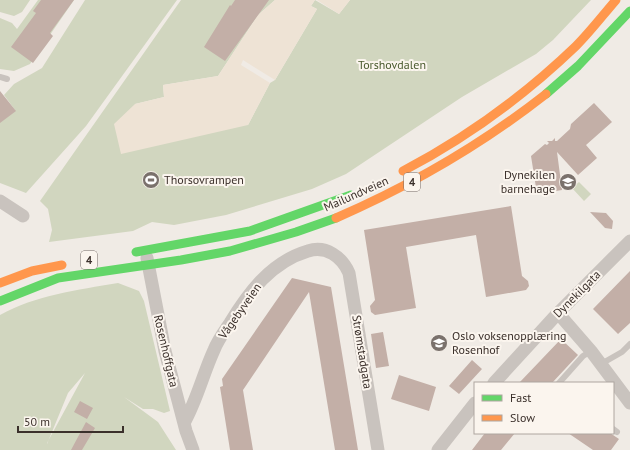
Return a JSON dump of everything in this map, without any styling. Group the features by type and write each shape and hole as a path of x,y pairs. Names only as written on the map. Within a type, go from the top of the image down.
{"main road":[{"name":"Mailundveien","path":"392,176 419,163 488,120 570,52 616,0"},
{"name":"Mailundveien","path":"0,301 37,285 58,278 194,258 254,244 310,227 351,211 426,175 497,130 560,82 630,11"},
{"name":"Mailundveien","path":"123,254 250,231 346,198 359,192"},
{"name":"4","path":"0,282 32,271 70,264"}],"street":[{"path":"0,201 23,216"},
{"name":"Dynekilgata","path":"495,382 558,313 630,241"},
{"name":"Vågebyveien","path":"184,423 191,411 215,348 254,286 280,264 301,253 316,248 329,251 339,257"},
{"name":"Rosenhoffgata","path":"146,250 165,351 184,423 193,450"},
{"name":"Strømstadgata","path":"339,257 345,264 349,273 378,450"},
{"path":"558,313 591,351 630,404"},
{"path":"438,450 474,404"}],"lane":[{"path":"0,77 7,79"},
{"path":"601,364 622,352 630,344"},
{"path":"560,382 583,356 591,351"}],"green space":[{"path":"0,0 30,0 22,12 14,16 0,12"},
{"path":"38,0 74,0 30,64 14,71 0,69 0,18 12,23 17,29"},
{"path":"85,0 177,0 86,126 26,193 0,183 0,122 15,110 4,95 14,84 42,68"},
{"name":"Torshovdalen","path":"181,0 275,0 258,15 218,76 163,85 164,97 135,104 248,125 270,83 275,80 317,9 311,6 315,0 339,14 350,0 591,0 553,40 536,54 462,97 346,174 312,189 226,215 174,225 152,222 133,231 49,242 52,230 48,209 40,201"},
{"path":"579,182 591,194 584,201 572,188"},
{"path":"118,283 139,291 144,301 170,411 164,413 153,409 143,409 124,397 158,422 176,450 0,450 0,315 14,308 42,298","holes":["85,373 49,440 68,393"]}],"shaded area":[{"path":"275,0 315,0 311,6 317,9 275,80 243,60 241,65 270,83 248,125 121,154 114,124 135,104 164,97 163,85 218,76 258,15"},
{"path":"317,0 350,0 339,14"}],"building":[{"path":"41,0 74,0 50,33 53,36 33,63 11,47 36,13 33,11"},
{"path":"235,0 269,0 225,61 204,47 230,5 231,6"},
{"path":"0,91 16,111 0,123"},
{"path":"594,103 612,122 586,145 597,158 578,175 557,152 562,190 537,194 531,156 545,144 547,145 549,143 547,141 552,141 555,138 555,141 557,141 570,129 571,124"},
{"path":"511,206 522,276 528,281 529,286 526,290 486,297 476,235 406,247 416,308 375,315 371,312 370,306 375,300 364,230"},
{"path":"590,212 606,213 613,221 612,229 605,228"},
{"path":"630,271 630,323 618,334 593,309"},
{"path":"292,278 331,287 358,450 335,450 309,292 243,390 253,450 230,450 220,387 223,386 222,379"},
{"path":"383,332 389,366 376,368 371,334"},
{"path":"561,339 578,355 553,382 520,382"},
{"path":"472,360 482,369 459,394 449,386"},
{"path":"399,375 436,387 429,411 391,399"},
{"path":"80,401 93,408 87,419 74,412"},
{"path":"86,422 95,428 82,450 71,450"},
{"path":"484,434 514,434 501,450 472,450"},
{"path":"569,434 612,434 619,439 611,450 593,450"}],"traffic: fast":[{"path":"546,94 578,66 630,11"},
{"path":"136,252 250,231 351,195"},
{"path":"0,301 58,278 181,260 230,251 296,232 336,218"}],"traffic: slow":[{"path":"403,171 449,145 515,99 576,46 616,0"},
{"path":"336,218 392,192 445,163 521,113 546,94"},
{"path":"0,283 32,271 62,265"}],"place":[{"name":"Thorsovrampen","path":"151,180"},
{"name":"Dynekilen barnehage","path":"568,182"},
{"name":"Oslo voksenopplæring Rosenhof","path":"439,343"}]}
